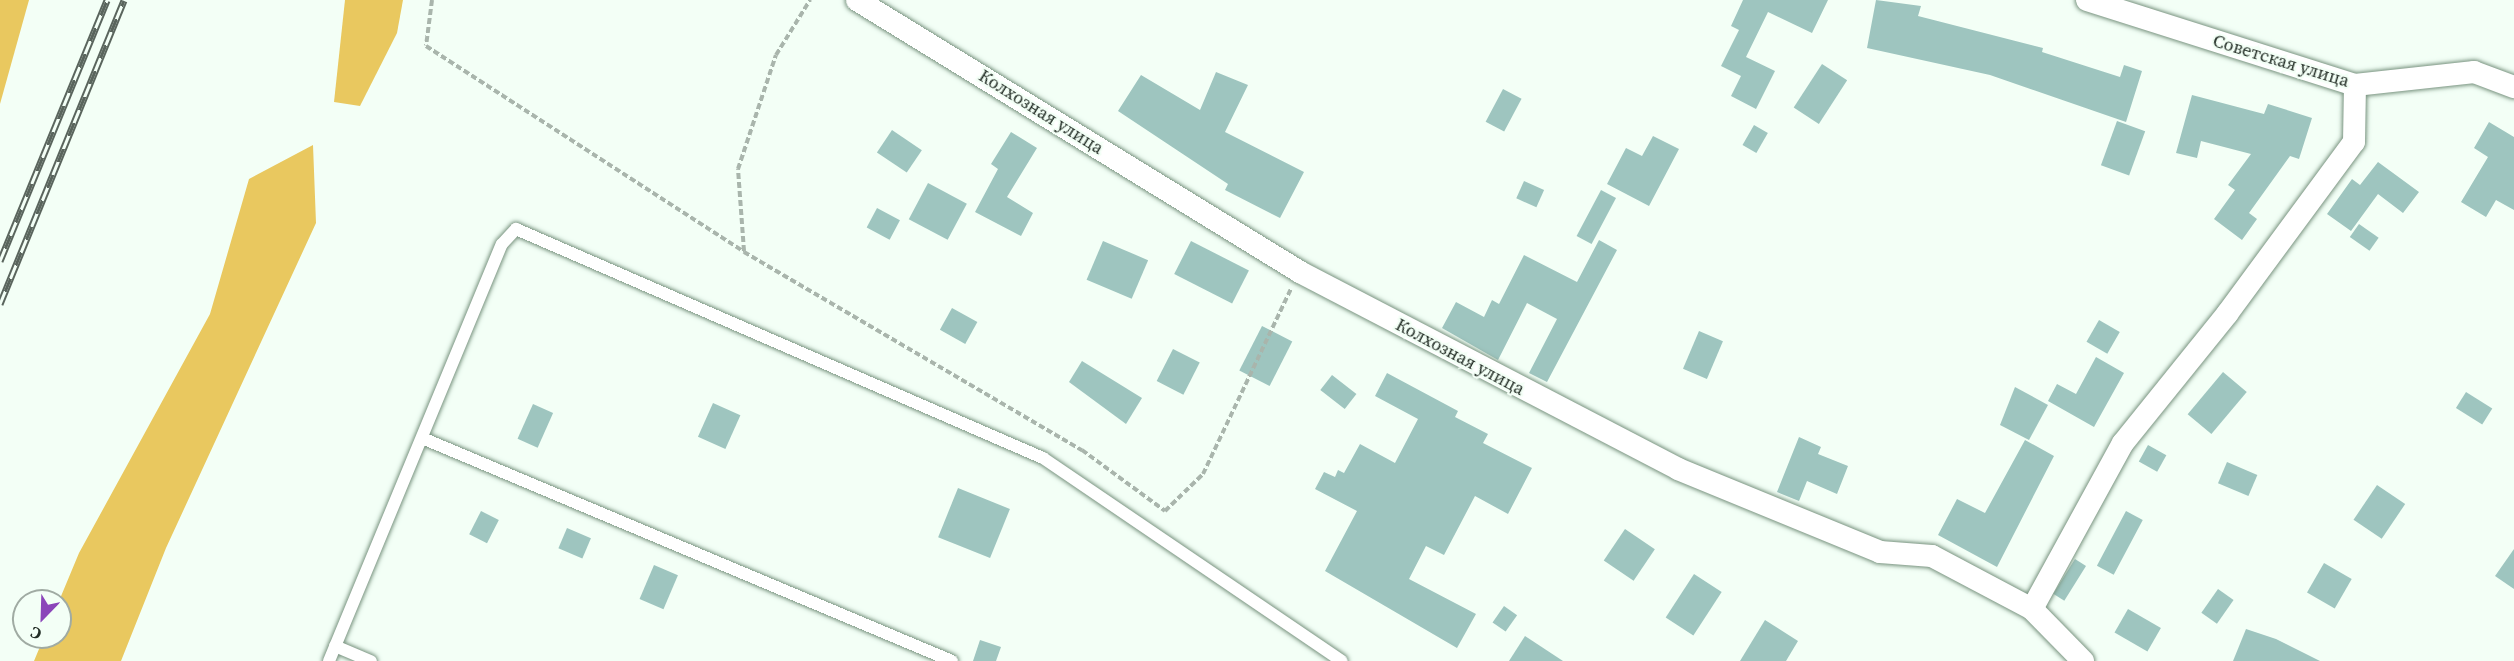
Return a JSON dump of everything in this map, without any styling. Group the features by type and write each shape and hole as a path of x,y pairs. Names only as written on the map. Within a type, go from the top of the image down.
{"street":[{"name":"Колхозная улица","path":"857,0 1300,272 1678,469 1880,552 1932,556 2032,609 2083,661"},
{"name":"Советская улица","path":"2087,0 2355,84 2474,72 2514,87"},
{"path":"2032,609 2123,443 2227,314 2354,142 2355,84"}],"lane":[{"path":"329,661 502,243 516,229 531,232 1043,458 1342,661"},
{"path":"422,438 952,661"},
{"path":"335,646 371,661"}],"path":[{"path":"432,0 426,46 744,252 1082,450 1166,511 1203,474 1300,272"},
{"path":"744,252 738,169 776,55 810,0"}],"shaded area":[{"path":"0,0 29,0 0,104"},
{"path":"345,0 403,0 397,33 360,106 334,102"},
{"path":"313,145 316,223 166,548 121,661 34,661 39,649 72,649 72,589 64,589 79,553 210,314 249,179"}],"building":[{"path":"1743,0 1828,0 1812,33 1768,12 1746,57 1775,71 1756,109 1731,96 1741,76 1721,66 1739,30 1731,26"},
{"path":"1876,0 1921,6 1918,16 2043,48 2042,52 2120,77 2124,65 2142,71 2126,122 1990,75 1867,48"},
{"path":"1822,64 1847,80 1819,124 1794,108"},
{"path":"1216,72 1248,85 1225,132 1304,172 1280,218 1225,190 1228,184 1118,111 1141,75 1200,110"},
{"path":"1503,89 1522,99 1504,132 1486,122"},
{"path":"2192,95 2264,114 2268,104 2312,118 2299,159 2290,156 2249,213 2257,219 2242,240 2214,219 2235,190 2228,185 2251,154 2201,141 2197,158 2176,153"},
{"path":"2117,121 2145,131 2129,175 2101,165"},
{"path":"2489,122 2514,137 2514,210 2496,200 2486,217 2461,202 2488,157 2474,148"},
{"path":"1754,125 1768,133 1756,153 1742,145"},
{"path":"892,130 922,150 907,173 877,152"},
{"path":"1011,132 1037,148 1007,197 1033,213 1021,236 975,212 998,169 991,164"},
{"path":"1653,136 1679,149 1649,206 1607,184 1626,148 1642,156"},
{"path":"2378,162 2419,192 2403,213 2378,194 2351,231 2327,214 2352,179 2360,185"},
{"path":"1524,181 1544,190 1536,207 1516,198"},
{"path":"928,183 967,204 948,240 909,219"},
{"path":"1601,190 1616,198 1592,244 1577,236"},
{"path":"877,208 900,220 890,240 867,227"},
{"path":"2359,224 2379,238 2369,251 2350,237"},
{"path":"1599,240 1617,250 1547,382 1529,373 1557,319 1527,303 1498,360 1442,328 1456,302 1484,317 1492,300 1499,304 1524,255 1577,282"},
{"path":"1103,241 1148,260 1132,299 1087,280"},
{"path":"1191,241 1249,271 1232,303 1174,274"},
{"path":"952,308 977,322 965,344 940,330"},
{"path":"2099,320 2120,332 2107,354 2086,342"},
{"path":"1262,326 1292,341 1270,386 1239,371"},
{"path":"1699,331 1723,341 1707,379 1683,369"},
{"path":"1173,349 1200,363 1183,395 1157,381"},
{"path":"2096,357 2124,373 2094,427 2048,401 2057,384 2076,394"},
{"path":"1082,361 1142,398 1126,424 1069,382"},
{"path":"2223,372 2247,392 2211,434 2188,414"},
{"path":"1387,373 1458,411 1455,417 1488,434 1483,443 1532,468 1508,514 1475,496 1444,555 1426,546 1409,579 1476,614 1457,648 1325,571 1357,511 1315,489 1324,472 1335,477 1338,470 1344,473 1360,444 1395,463 1418,419 1375,396"},
{"path":"1332,375 1356,394 1345,409 1320,390"},
{"path":"2015,387 2048,405 2029,440 2000,425"},
{"path":"2466,392 2492,408 2482,425 2456,408"},
{"path":"713,403 740,415 725,449 698,437"},
{"path":"533,404 553,413 538,448 518,439"},
{"path":"1799,437 1821,447 1818,454 1848,466 1837,494 1807,481 1799,501 1777,492"},
{"path":"2025,440 2054,456 1997,567 1938,535 1957,499 1985,513"},
{"path":"2148,445 2166,455 2157,472 2139,462"},
{"path":"2227,462 2257,475 2248,496 2218,483"},
{"path":"2377,485 2405,504 2382,539 2354,520"},
{"path":"958,488 1010,509 990,558 938,537"},
{"path":"481,511 499,520 487,543 469,534"},
{"path":"2126,511 2143,520 2114,575 2097,566"},
{"path":"567,528 591,538 582,558 558,548"},
{"path":"1625,529 1655,549 1634,581 1604,561"},
{"path":"2514,549 2514,589 2495,576"},
{"path":"2075,559 2086,566 2064,601 2053,594"},
{"path":"2324,563 2352,579 2335,608 2307,592"},
{"path":"654,565 678,575 663,609 640,599"},
{"path":"1694,574 1722,592 1693,636 1666,618"},
{"path":"2218,589 2234,600 2217,624 2201,613"},
{"path":"1504,606 1517,615 1506,632 1493,622"},
{"path":"2128,609 2161,628 2147,651 2114,632"},
{"path":"1765,620 1798,641 1786,661 1740,661"},
{"path":"2246,629 2276,639 2320,661 2233,661"},
{"path":"1525,636 1563,661 1509,661"},
{"path":"980,640 1001,647 996,661 973,661"}],"railway":[{"path":"0,261 107,0"},
{"path":"0,304 124,0"}]}
